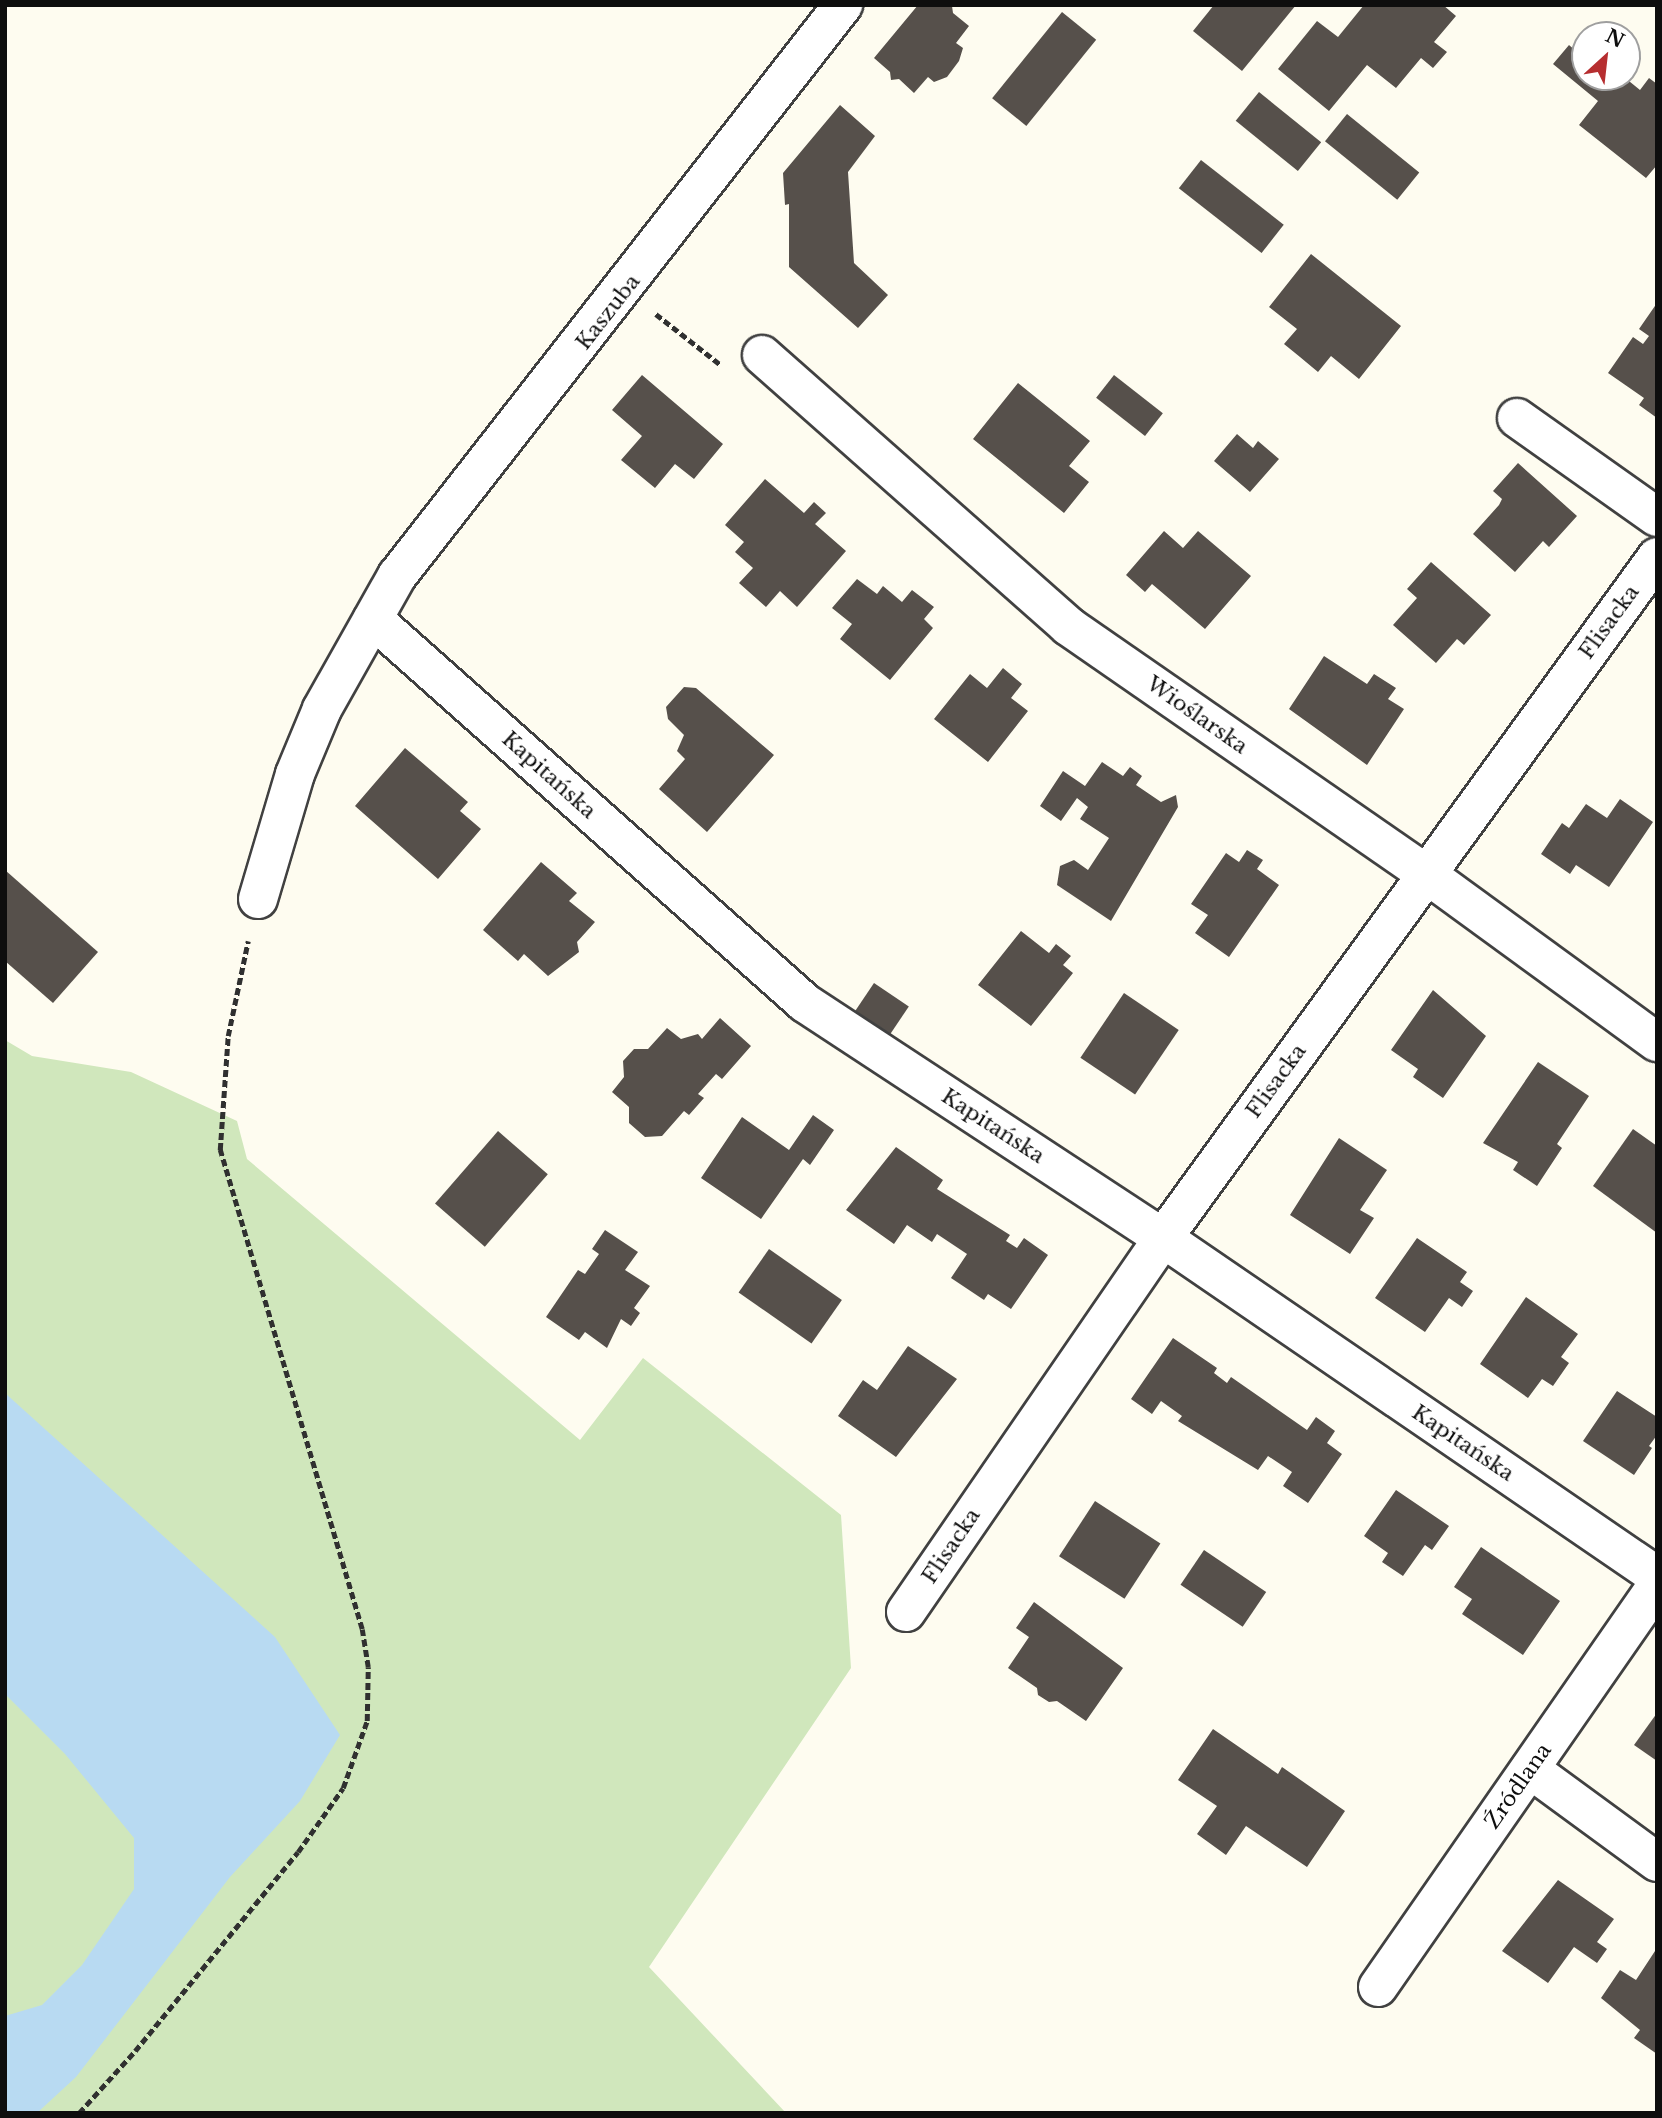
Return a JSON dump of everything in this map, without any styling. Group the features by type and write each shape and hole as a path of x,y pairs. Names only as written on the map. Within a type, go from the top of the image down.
{"street":[{"name":"Kaszuba","path":"258,899 299,763 322,709 397,576 626,289 844,5"},
{"name":"Wioślarska","path":"762,355 1068,626 1424,873 1657,1042"},
{"path":"1517,418 1657,517"},
{"name":"Flisacka","path":"906,1612 1163,1238 1424,873 1657,557"},
{"name":"Kapitańska","path":"373,619 805,1003 1163,1238 1657,1576"},
{"name":"Źródlana","path":"1378,1987 1657,1585"},
{"path":"1531,1769 1657,1862"}],"path":[{"path":"626,289 703,355 724,366 744,366 762,355"},
{"path":"79,2113 299,1852 343,1788 367,1721 368,1667 362,1629 220,1150 228,1036 258,899"}],"green space":[{"path":"5,1040 32,1056 131,1072 237,1121 247,1159 580,1440 643,1358 841,1515 851,1668 649,1967 786,2113 5,2113"}],"water":[{"path":"5,1393 275,1637 340,1735 300,1801 230,1877 76,2077 37,2113 5,2113 5,2016 42,2005 82,1965 134,1889 134,1838 65,1754 5,1694"}],"building":[{"path":"918,5 952,6 953,13 969,26 956,43 963,48 959,61 947,77 934,82 928,77 914,93 899,79 891,80 890,72 874,58"},
{"path":"1214,5 1296,5 1242,71 1193,31"},
{"path":"1364,5 1443,5 1456,16 1434,42 1447,52 1433,68 1421,58 1396,88 1367,65 1329,111 1278,69 1317,21 1338,37"},
{"path":"1062,12 1096,40 1026,126 992,98"},
{"path":"1569,45 1571,47 1571,79 1553,64"},
{"path":"1649,78 1657,84 1657,165 1646,178 1579,125 1598,101 1586,91 1641,91"},
{"path":"1259,92 1321,142 1298,171 1236,121"},
{"path":"840,105 875,136 848,172 854,263 888,295 858,328 789,267 789,204 785,205 783,173"},
{"path":"1347,114 1419,173 1397,200 1325,141"},
{"path":"1201,160 1284,225 1262,253 1179,188"},
{"path":"1311,254 1401,326 1359,379 1331,356 1318,372 1284,344 1297,329 1269,307"},
{"path":"1657,303 1657,418 1639,405 1644,398 1608,373 1633,337 1643,344 1649,336 1639,329"},
{"path":"642,375 723,444 694,479 675,464 655,488 621,460 642,436 612,410"},
{"path":"1114,375 1163,413 1145,436 1096,398"},
{"path":"1018,383 1090,441 1069,466 1089,482 1064,513 973,439"},
{"path":"1237,434 1253,448 1258,441 1279,459 1250,492 1214,461"},
{"path":"1518,463 1577,516 1549,547 1543,541 1515,572 1473,534 1499,505 1502,499 1493,491"},
{"path":"765,479 804,513 814,502 826,513 815,524 846,551 797,607 780,591 766,607 739,583 753,568 735,552 744,542 725,525"},
{"path":"1164,531 1183,548 1198,531 1251,576 1205,629 1152,584 1145,592 1126,575"},
{"path":"1431,562 1491,615 1464,645 1457,639 1436,663 1393,625 1417,598 1407,589"},
{"path":"857,579 877,594 883,586 902,602 912,590 934,607 924,619 933,628 890,680 840,639 852,624 832,608"},
{"path":"1324,656 1367,684 1374,674 1396,688 1388,699 1404,709 1367,765 1289,709"},
{"path":"1003,668 1022,684 1011,698 1028,711 988,762 934,719 970,674 987,688"},
{"path":"684,687 696,688 774,755 707,832 659,789 685,759 677,751 684,735 668,719 666,707"},
{"path":"405,748 468,802 460,811 481,829 438,879 355,806"},
{"path":"1102,762 1123,776 1130,767 1142,776 1136,785 1161,802 1176,795 1178,807 1111,921 1057,885 1060,866 1074,860 1088,870 1109,838 1080,819 1088,807 1077,798 1061,821 1040,806 1063,771 1085,786"},
{"path":"1620,799 1653,822 1609,887 1576,865 1570,874 1541,854 1562,823 1569,828 1586,804 1607,818"},
{"path":"1247,850 1263,860 1257,869 1279,885 1229,957 1195,933 1208,915 1191,904 1226,853 1239,862"},
{"path":"541,862 577,893 569,901 595,922 577,942 579,952 548,976 524,954 518,961 483,930"},
{"path":"5,870 98,952 53,1003 5,961"},
{"path":"1021,931 1049,953 1056,944 1071,956 1063,965 1073,973 1031,1026 978,985"},
{"path":"874,983 909,1006 888,1037 853,1014"},
{"path":"1433,990 1486,1036 1443,1098 1413,1077 1418,1069 1391,1050"},
{"path":"1124,993 1179,1030 1135,1095 1080,1058"},
{"path":"720,1018 751,1046 722,1079 716,1074 698,1094 704,1098 689,1115 684,1111 662,1136 645,1137 629,1123 629,1107 612,1092 624,1077 623,1061 634,1049 648,1049 667,1028 681,1039 698,1034 702,1039"},
{"path":"1538,1062 1589,1096 1557,1144 1562,1148 1537,1186 1513,1170 1518,1162 1483,1143"},
{"path":"813,1115 834,1130 810,1165 803,1159 761,1219 701,1178 742,1117 789,1150"},
{"path":"1633,1129 1657,1146 1657,1233 1593,1186"},
{"path":"498,1131 548,1174 485,1247 435,1203"},
{"path":"1339,1138 1387,1170 1360,1210 1374,1218 1350,1254 1290,1215"},
{"path":"896,1147 943,1180 937,1189 1010,1235 1006,1241 1017,1248 1024,1238 1048,1255 1011,1309 988,1294 984,1300 951,1278 967,1254 937,1234 932,1242 907,1225 894,1244 846,1210"},
{"path":"605,1230 638,1252 625,1270 650,1286 634,1308 640,1313 631,1326 621,1319 607,1348 585,1332 579,1340 546,1317 578,1270 585,1274 599,1254 592,1249"},
{"path":"1417,1238 1467,1272 1460,1282 1473,1291 1462,1307 1449,1298 1425,1332 1375,1298"},
{"path":"769,1249 842,1300 812,1343 739,1292"},
{"path":"1526,1297 1578,1334 1561,1357 1569,1363 1553,1386 1542,1379 1528,1398 1480,1364"},
{"path":"1173,1338 1217,1368 1214,1373 1227,1383 1231,1377 1307,1430 1316,1417 1335,1431 1327,1443 1342,1454 1308,1503 1283,1486 1292,1472 1268,1456 1258,1470 1178,1421 1182,1416 1161,1401 1152,1414 1131,1399"},
{"path":"908,1346 957,1379 896,1457 838,1416 863,1380 877,1390"},
{"path":"1617,1391 1657,1417 1657,1435 1649,1446 1652,1448 1634,1475 1583,1441"},
{"path":"1396,1490 1449,1526 1432,1550 1425,1545 1403,1576 1382,1562 1388,1553 1364,1536"},
{"path":"1095,1501 1160,1543 1124,1599 1059,1556"},
{"path":"1481,1547 1560,1601 1523,1655 1462,1614 1472,1599 1454,1587"},
{"path":"1204,1550 1266,1592 1243,1627 1181,1585"},
{"path":"1034,1602 1123,1668 1086,1721 1057,1701 1049,1702 1038,1695 1037,1688 1008,1668 1029,1637 1016,1628"},
{"path":"1657,1713 1657,1761 1634,1745"},
{"path":"1213,1729 1278,1774 1282,1767 1345,1811 1307,1867 1246,1826 1226,1855 1197,1834 1217,1806 1178,1780"},
{"path":"1558,1880 1614,1919 1597,1942 1607,1949 1597,1963 1574,1947 1548,1983 1502,1951"},
{"path":"1655,1951 1657,2054 1634,2038 1640,2030 1601,1998 1620,1970 1636,1980"}]}
